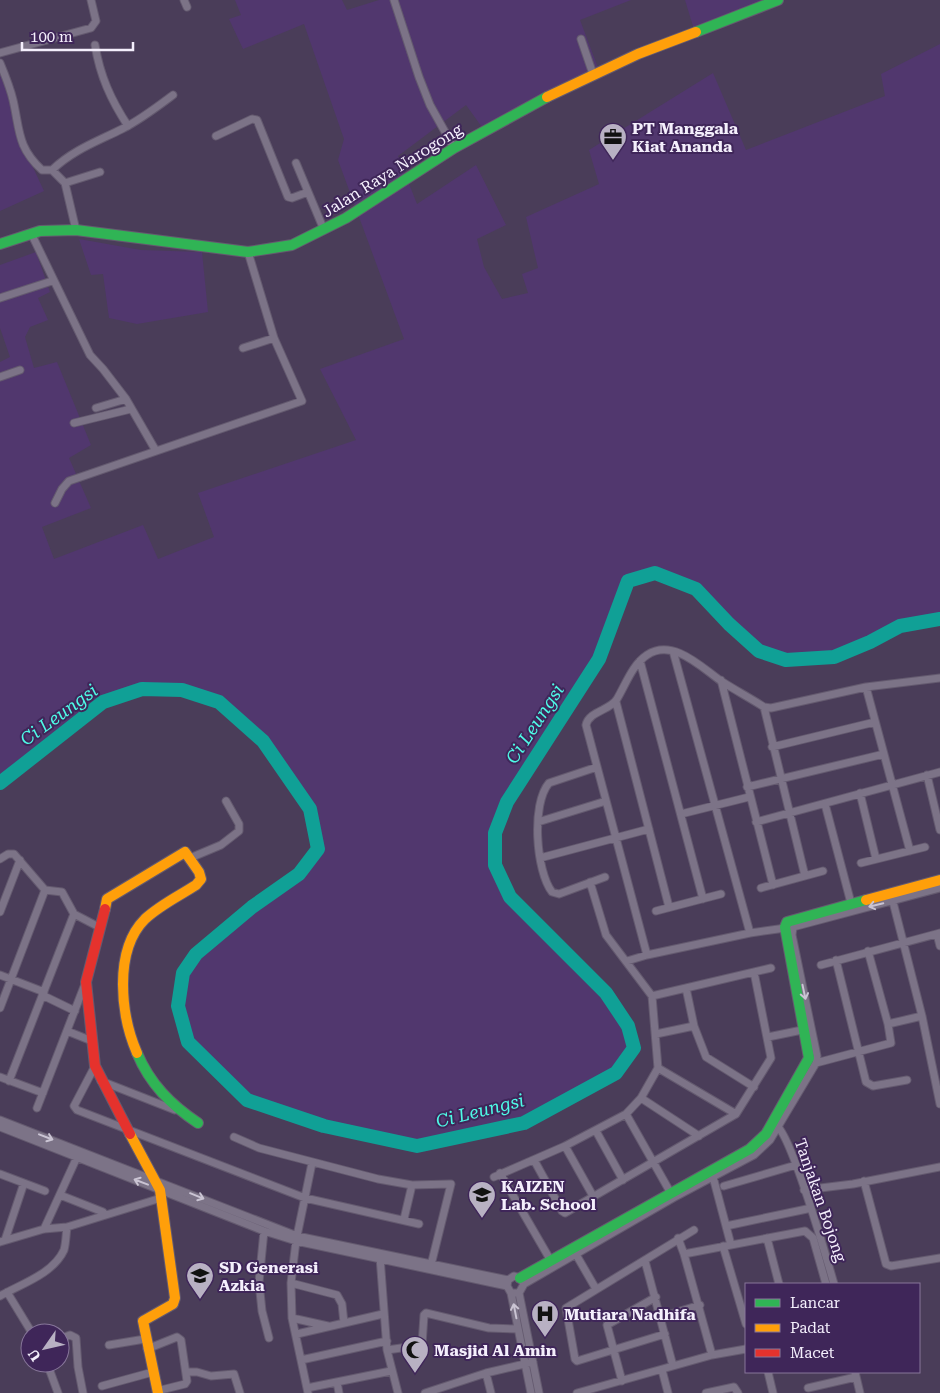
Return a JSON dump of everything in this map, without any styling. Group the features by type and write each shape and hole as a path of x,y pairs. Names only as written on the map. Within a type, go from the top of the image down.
{"street":[{"path":"0,52 90,28 96,22 91,0"},
{"path":"394,0 426,95 454,148"},
{"name":"Jalan Raya Narogong","path":"0,244 30,233 76,230 248,252 292,245 324,230 364,207 454,148 528,105 638,54 760,3 778,0"},
{"path":"581,39 593,74"},
{"path":"95,45 103,80 112,101 128,126"},
{"path":"0,63 9,85 18,132 25,150 42,170 52,170 74,152 128,126 173,95"},
{"path":"216,136 252,119 257,120 288,196 292,198 308,192"},
{"path":"296,163 324,230"},
{"path":"52,170 65,183 76,230"},
{"path":"65,183 100,172"},
{"path":"30,233 90,355 104,369 126,399 156,451"},
{"path":"55,503 62,489 69,481 302,401 274,338 248,252"},
{"path":"0,298 52,281"},
{"path":"243,348 274,338"},
{"path":"0,377 20,370"},
{"path":"96,408 126,399"},
{"path":"74,423 131,409"},
{"path":"647,955 597,767 587,721 616,702 633,669 640,661 658,650 673,651 691,659 764,707 778,707 866,687 940,678"},
{"path":"673,651 750,933"},
{"path":"640,661 703,899"},
{"path":"721,680 749,797 773,885"},
{"path":"866,687 910,851"},
{"path":"616,702 670,908"},
{"path":"764,707 772,747 805,876"},
{"path":"772,747 875,722"},
{"path":"747,787 884,754"},
{"path":"597,767 549,783 538,805 540,858 549,888 556,894 605,877"},
{"path":"756,822 940,772"},
{"path":"927,775 937,806 940,830"},
{"path":"860,793 876,858"},
{"path":"681,814 749,797"},
{"path":"190,858 221,845 239,831 239,824 226,801"},
{"path":"538,822 606,801"},
{"path":"825,804 852,903"},
{"path":"540,858 649,829"},
{"path":"862,863 925,847"},
{"path":"37,1108 86,982 106,901 109,897 180,853 185,852 201,877 200,883 140,925 134,934 123,975 123,992 131,1045 144,1069 177,1111"},
{"path":"0,859 12,853 45,890 62,892 74,914 99,927"},
{"path":"0,912 20,860"},
{"path":"761,888 823,872"},
{"path":"627,961 750,933 789,927 891,897 940,880"},
{"path":"551,1261 497,1175 565,1146 626,1114 641,1098 658,1068 652,996 606,935 590,882"},
{"path":"776,1125 807,1064 809,1050 808,1029 789,927 792,919 852,903 940,888"},
{"path":"0,1008 45,890"},
{"path":"656,911 721,894"},
{"path":"891,897 922,1016 940,1104"},
{"path":"9,1080 74,914"},
{"path":"820,964 939,933 940,946"},
{"path":"816,1063 890,1044 888,1024 868,951"},
{"path":"836,960 858,1053 868,1084 873,1086 907,1080"},
{"path":"652,996 771,968"},
{"path":"534,1160 563,1212 566,1213 736,1114 772,1058 754,972"},
{"path":"0,975 12,978 75,1010"},
{"path":"86,982 95,1066 125,1127 156,1178 160,1194 175,1300 173,1304 143,1321 146,1344 157,1392 185,1384 188,1381 185,1355 179,1337 146,1344 109,1345"},
{"path":"686,988 694,1026 706,1057 754,1087"},
{"path":"888,1024 922,1016"},
{"path":"656,1034 694,1026"},
{"path":"768,1037 808,1029"},
{"path":"522,1281 712,1174 750,1149 776,1125 816,1063 817,1049 808,1029"},
{"path":"67,1031 92,1041"},
{"path":"95,1066 74,1107 305,1198 404,1219 419,1224"},
{"path":"658,1068 736,1114"},
{"path":"0,1077 43,1093"},
{"path":"101,1080 177,1111 198,1123"},
{"path":"641,1098 699,1136"},
{"path":"626,1114 672,1195"},
{"path":"0,1120 156,1178 297,1238"},
{"name":"Tanjakan Bojong","path":"776,1125 796,1166 834,1283"},
{"path":"0,1127 77,1157 160,1194 264,1231 511,1288 551,1261 574,1251"},
{"path":"596,1131 624,1180"},
{"path":"234,1137 259,1148 378,1179 412,1185 451,1184 431,1265"},
{"path":"565,1146 593,1196"},
{"path":"44,1229 77,1157"},
{"path":"312,1163 297,1238 291,1283 292,1318 308,1391 337,1382 391,1372"},
{"path":"724,1186 796,1166"},
{"path":"804,1190 940,1169"},
{"path":"0,1174 45,1191"},
{"path":"712,1174 726,1226 727,1245 745,1320"},
{"path":"864,1181 886,1264 891,1266 940,1258"},
{"path":"2,1241 24,1183"},
{"path":"404,1219 412,1185"},
{"path":"2,1241 44,1229 67,1227 160,1194"},
{"path":"60,1195 103,1212"},
{"path":"726,1226 807,1209"},
{"path":"0,1296 45,1272 64,1249 67,1227"},
{"path":"665,1334 577,1361 575,1359 566,1308 694,1230"},
{"path":"264,1231 259,1282 262,1311 269,1338"},
{"path":"684,1254 805,1231 810,1233 826,1283"},
{"path":"678,1238 700,1305 712,1355"},
{"path":"767,1238 779,1283"},
{"path":"574,1251 596,1289"},
{"path":"380,1257 431,1265 511,1288"},
{"path":"380,1257 387,1350 391,1372 398,1393"},
{"path":"645,1261 673,1366"},
{"path":"522,1281 514,1276 511,1288 518,1328 539,1393"},
{"path":"291,1283 337,1295 342,1304 344,1323"},
{"path":"511,1288 529,1362 531,1393"},
{"path":"8,1292 26,1323"},
{"path":"622,1381 608,1323 656,1298"},
{"path":"661,1317 700,1305"},
{"path":"387,1350 422,1344 424,1315 428,1312 489,1328 518,1328"},
{"path":"297,1334 384,1314"},
{"path":"292,1318 330,1326"},
{"path":"70,1335 76,1338 78,1367 83,1393"},
{"path":"301,1360 387,1342"},
{"path":"577,1393 712,1355 745,1349"},
{"path":"425,1393 486,1373 529,1362"},
{"path":"662,1370 668,1393"},
{"path":"102,1386 153,1372"},
{"path":"186,1372 197,1372 210,1376 234,1374 240,1393"},
{"path":"51,1373 58,1393"},
{"path":"486,1373 491,1393"},
{"path":"768,1373 773,1393"},
{"path":"808,1388 856,1374 860,1393"},
{"path":"337,1382 339,1393"},
{"path":"706,1393 734,1386 738,1393"}],"shaded area":[{"path":"235,0 342,0 347,10 379,0 631,0 580,20 600,73 487,134 466,105 398,156 417,204 476,165 506,225 477,239 484,267 502,299 528,293 522,274 538,268 526,217 599,184 589,150 713,73 746,150 885,96 881,74 940,44 940,619 900,626 870,642 834,657 786,660 759,651 728,623 696,589 655,573 628,581 599,659 507,802 495,833 495,865 510,897 604,992 628,1026 634,1048 616,1073 524,1123 417,1146 326,1126 247,1100 188,1042 178,1006 183,973 196,954 252,907 299,874 318,849 310,808 263,741 219,702 182,690 142,689 103,702 0,785 0,362 10,357 0,328 0,265 36,252 50,292 38,298 48,320 30,327 25,337 34,368 57,362 91,445 69,458 91,508 42,527 54,559 143,525 158,559 214,537 198,493 356,440 320,369 404,339 338,160 344,139 304,24 243,49 229,19 241,15"},
{"path":"685,0 775,0 696,36"},
{"path":"0,64 17,133 44,191 0,211"},
{"path":"79,239 141,250 202,252 208,312 137,324 109,318 103,274 91,275"}],"waterway":[{"name":"Ci Leungsi","path":"0,783 103,702 142,689 182,690 219,702 263,741 310,809 318,849 299,874 252,907 196,954 183,973 178,1006 188,1042 247,1100 324,1126 417,1146 524,1123 616,1073 634,1048 628,1026 606,993 510,897 495,865 495,833 507,802 599,659 628,581 655,573 696,589 729,624 759,651 786,660 834,657 870,642 900,626 940,619"}],"traffic: fast":[{"path":"696,32 778,0"},
{"path":"0,244 40,231 76,230 248,252 292,245 346,218 454,148 547,97"},
{"path":"520,1278 750,1149 766,1134 809,1058 785,927 787,922 866,900"},
{"path":"137,1053 148,1074 162,1093 198,1123"}],"traffic: slow":[{"path":"547,97 638,54 696,32"},
{"path":"105,909 107,899 185,852 199,872 201,879 196,885 163,905 145,919 135,932 128,948 124,966 124,1003 131,1038 137,1053"},
{"path":"866,900 940,880"},
{"path":"130,1134 160,1190 175,1298 173,1304 143,1321 158,1393"}],"traffic: jam":[{"path":"105,909 86,982 95,1066 130,1134"}],"place":[{"name":"PT Manggala Kiat Ananda","path":"613,161"},
{"name":"KAIZEN Lab. School","path":"482,1219"},
{"name":"SD Generasi Azkia","path":"200,1300"},
{"name":"Mutiara Nadhifa","path":"545,1338"},
{"name":"Masjid Al Amin","path":"415,1374"}]}
